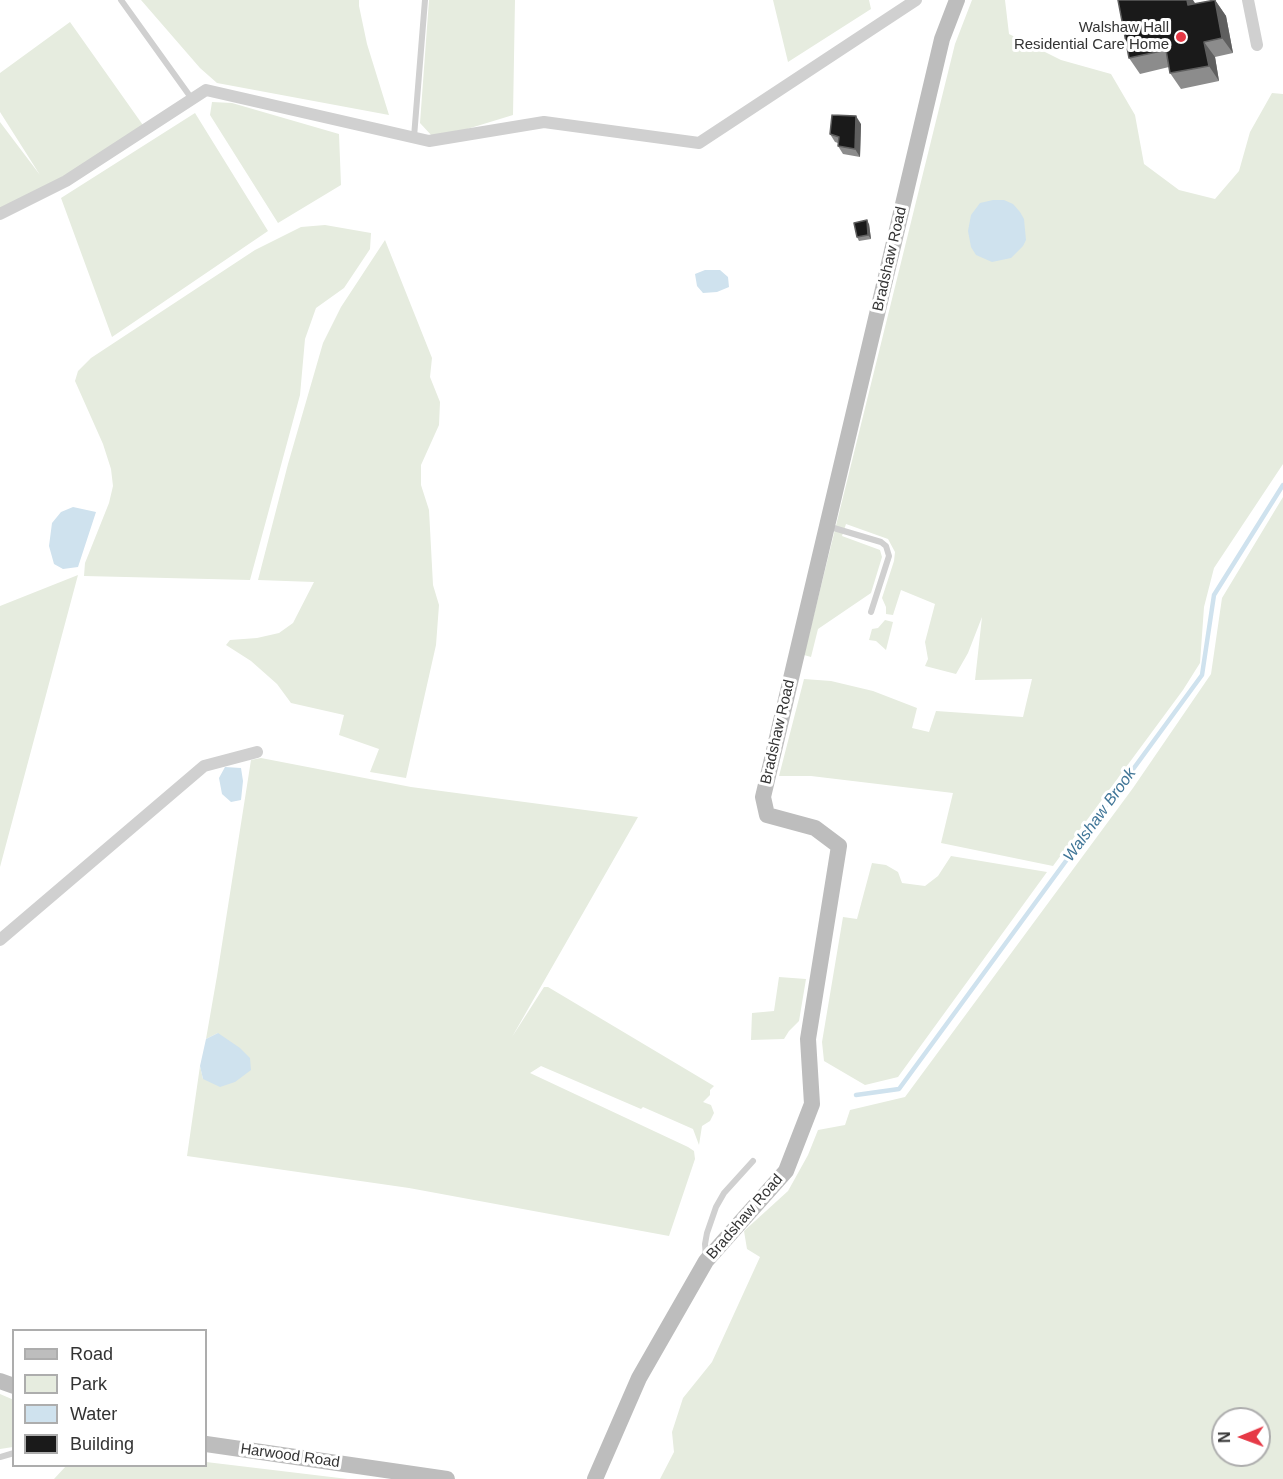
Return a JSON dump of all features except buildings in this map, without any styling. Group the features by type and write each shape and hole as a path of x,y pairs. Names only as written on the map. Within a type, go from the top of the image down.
{"street":[{"path":"0,214 66,181 206,90 429,141 544,122 699,143 916,0"},
{"name":"Bradshaw Road","path":"596,1479 639,1378 706,1262 786,1171 812,1104 808,1039 838,846 815,828 767,814 763,797 939,50 957,0"},
{"path":"1248,0 1257,45"},
{"path":"0,940 204,766 257,752"},
{"name":"Harwood Road","path":"207,1444 447,1479"}],"lane":[{"path":"121,0 192,99"},
{"path":"414,138 424,0"},
{"path":"826,526 880,542 886,546 889,556 871,612"},
{"path":"706,1262 705,1244 716,1207 724,1193 753,1161"}],"green space":[{"path":"141,0 359,0 367,44 389,115 217,83 200,68"},
{"path":"429,0 515,0 513,115 454,133 432,136 420,123"},
{"path":"773,0 869,0 871,9 788,62"},
{"path":"972,0 1005,0 1009,34 1061,60 1111,74 1135,115 1144,164 1179,190 1215,199 1239,171 1250,132 1272,93 1283,94 1283,464 1214,568 1204,607 1200,663 1183,690 1053,866 941,843 953,793 811,776 779,776 804,679 831,681 873,691 917,708 912,728 929,732 936,711 1023,717 1032,679 975,680 982,617 968,653 956,674 925,666 928,659 925,642 935,604 901,590 893,615 886,614 882,598 895,552 888,539 846,524 842,536 880,550 882,557 871,593 818,629 811,657 804,655 955,44"},
{"path":"70,22 145,128 47,187 0,210 0,122 40,175 0,112 0,73"},
{"path":"212,102 232,103 339,134 341,185 278,223 210,115"},
{"path":"195,113 268,231 112,337 61,198"},
{"path":"325,225 371,233 370,249 344,288 316,308 305,339 300,395 250,580 84,576 85,563 109,503 113,486 111,469 103,444 75,381 78,371 91,358 255,250 301,227"},
{"path":"385,240 432,358 430,377 440,402 439,425 421,465 421,485 429,510 433,585 439,605 436,645 406,778 370,772 379,749 339,735 344,715 291,703 277,684 251,661 226,645 230,640 257,638 279,633 293,623 314,582 258,580 323,343 341,307"},
{"path":"1283,497 1283,1479 660,1479 674,1452 672,1432 683,1398 712,1362 760,1257 747,1249 744,1231 788,1191 808,1155 818,1130 845,1125 850,1110 905,1097 1133,788 1211,674 1222,598"},
{"path":"78,575 0,867 0,606"},
{"path":"885,620 893,622 886,650 876,641 869,640 872,629 878,628"},
{"path":"261,758 411,787 638,817 512,1037 544,987 548,987 714,1086 710,1090 710,1095 703,1102 711,1105 714,1113 710,1121 702,1126 699,1145 693,1129 643,1107 641,1109 541,1066 530,1073 694,1151 695,1159 669,1236 409,1188 187,1156 200,1066 203,1079 218,1033 206,1039 251,760"},
{"path":"951,856 1047,872 898,1077 865,1085 824,1061 822,1042 843,917 857,919 872,863 886,865 898,872 902,883 925,886 938,876"},
{"path":"779,977 806,979 799,1021 784,1039 751,1040 752,1013 774,1011"},
{"path":"0,1394 12,1399 12,1447 0,1449"},
{"path":"207,1462 348,1479 54,1479 65,1467 207,1467"}],"water":[{"path":"1004,200 1013,204 1020,212 1024,219 1026,240 1011,258 992,262 976,255 971,247 968,231 971,215 980,203"},
{"path":"705,270 720,270 728,277 729,287 717,292 703,293 697,286 695,274"},
{"path":"73,507 96,512 78,567 63,569 54,564 49,546 52,523 61,512"},
{"path":"225,767 241,768 243,781 241,800 231,802 222,794 219,778"},
{"path":"218,1033 250,1058 251,1070 235,1082 220,1087 203,1079 200,1066 206,1039"}],"waterway":[{"name":"Walshaw Brook","path":"856,1095 899,1089 1202,675 1214,595 1283,485"}],"place":[{"name":"Walshaw Hall Residential Care Home","path":"1181,37"}]}
